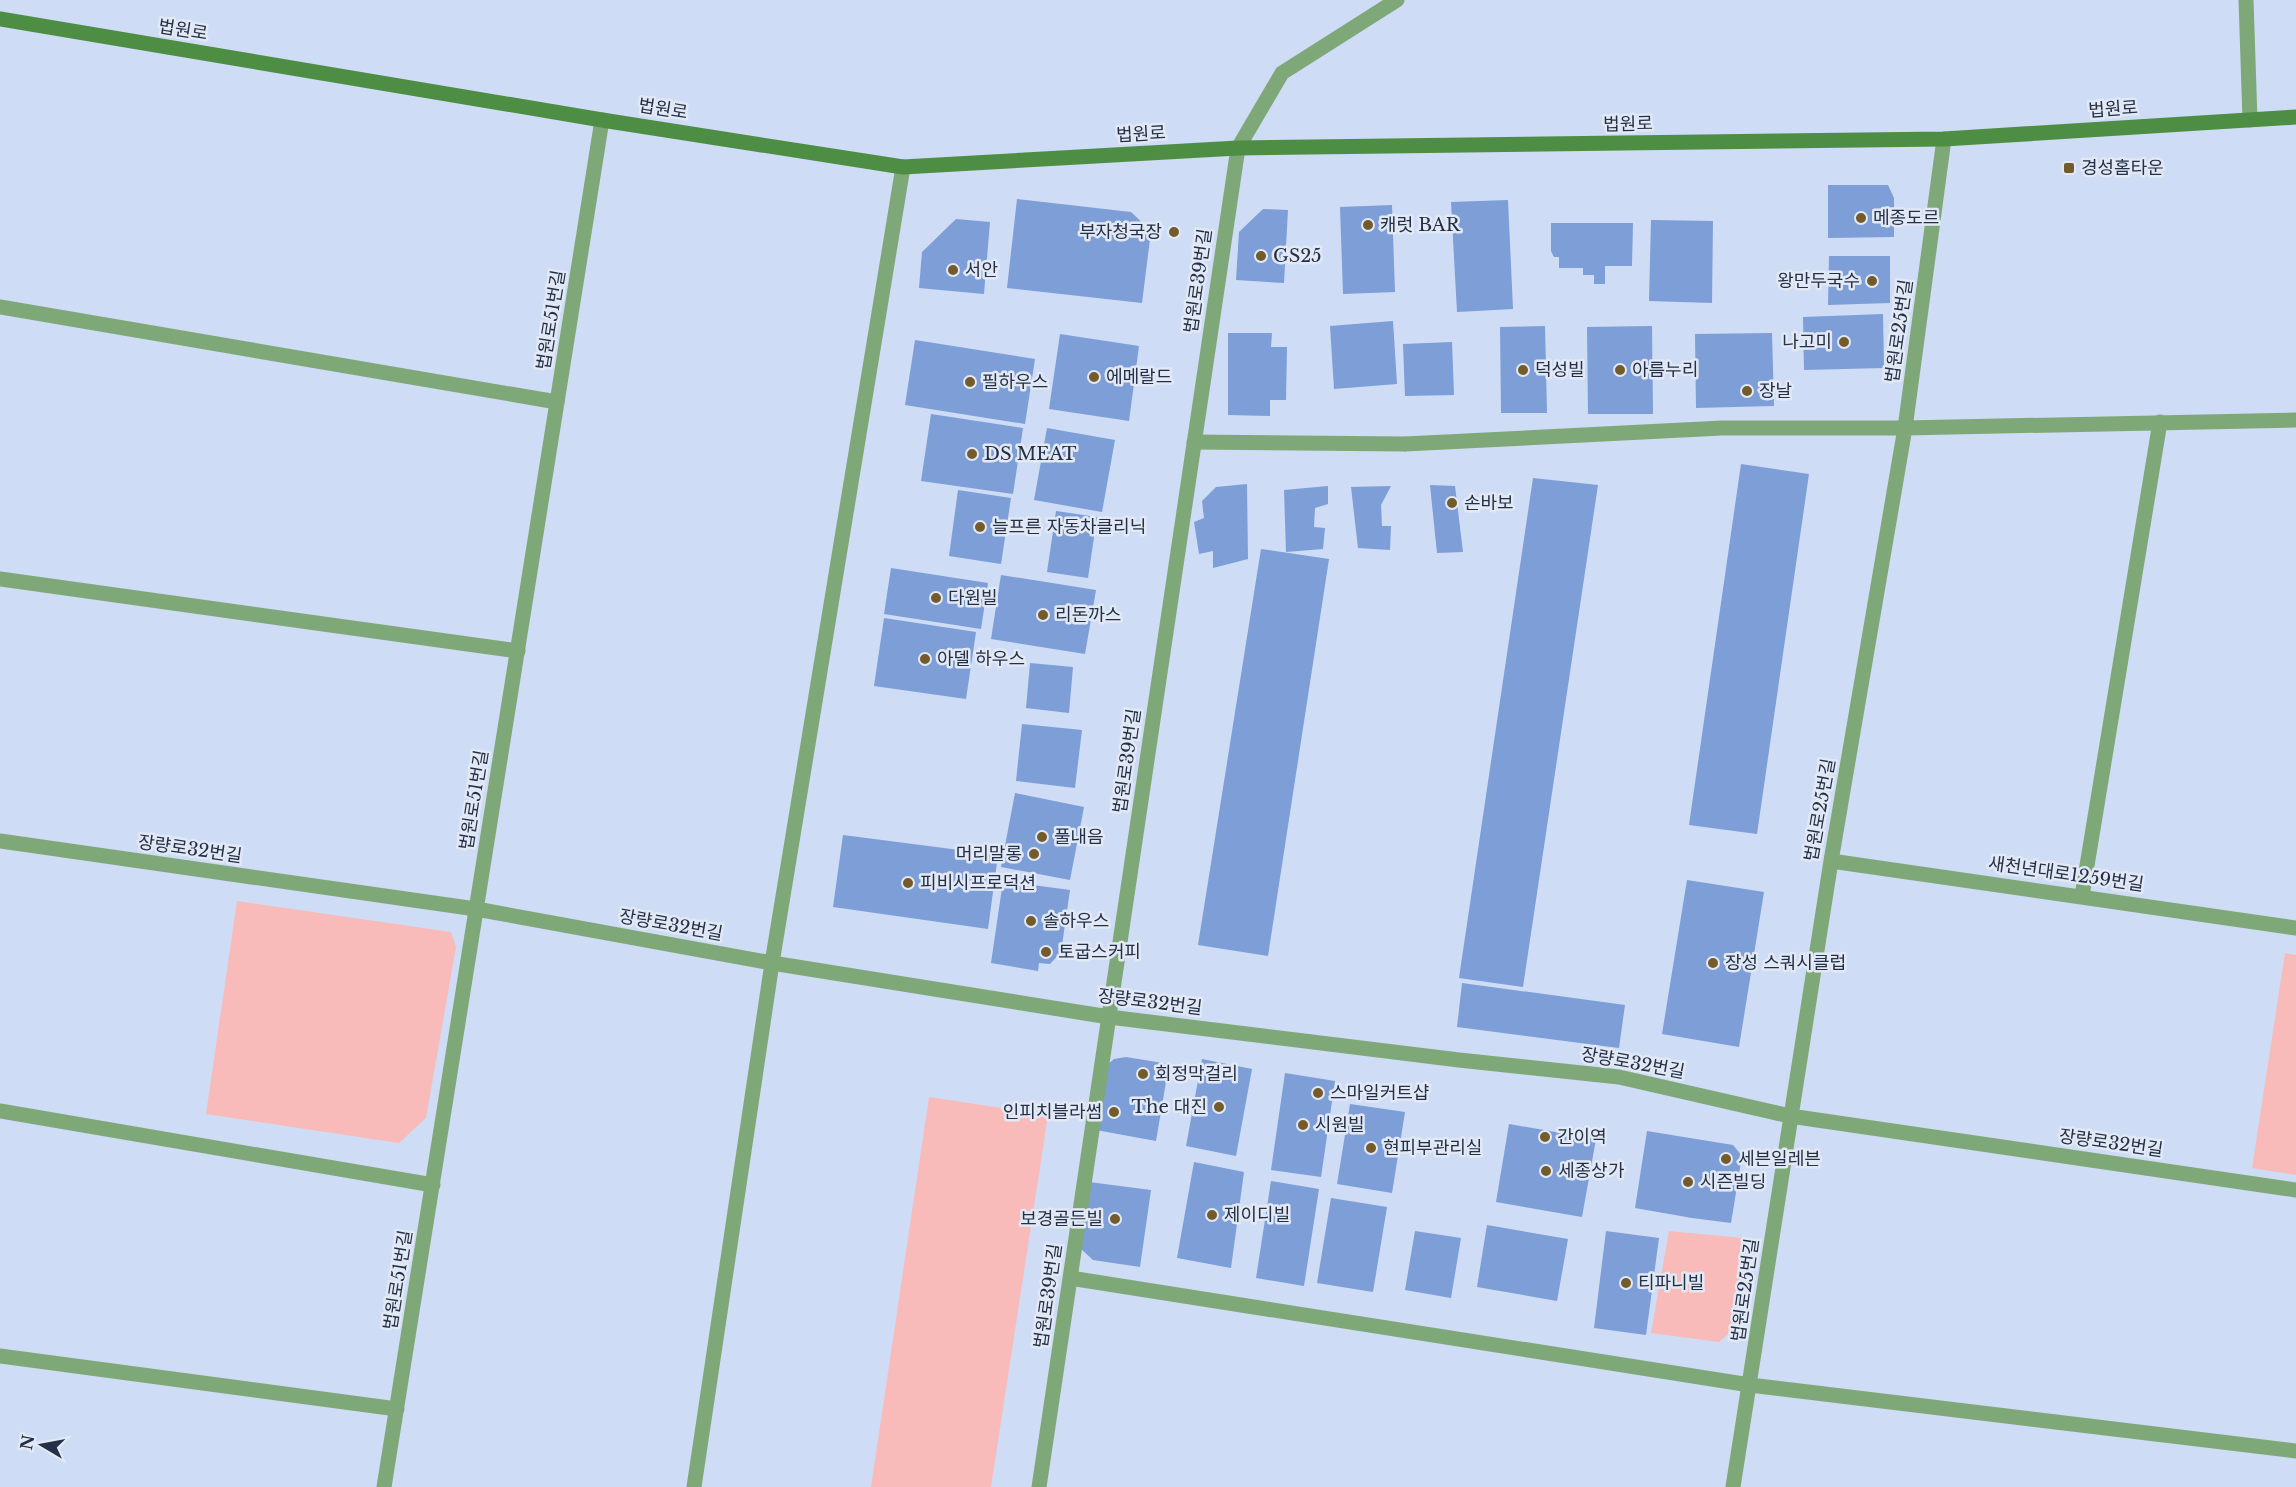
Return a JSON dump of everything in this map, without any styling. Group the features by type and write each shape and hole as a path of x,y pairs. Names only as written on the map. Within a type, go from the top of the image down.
{"main road":[{"name":"법원로","path":"0,19 602,120 903,167 1238,148 1944,139 2296,117"}],"street":[{"path":"1238,148 1282,72 1397,0"},
{"path":"2246,0 2250,120"},
{"name":"법원로51번길","path":"384,1487 602,120"},
{"name":"법원로25번길","path":"1733,1487 1831,861 1905,428 1944,139"},
{"name":"법원로39번길","path":"1039,1487 1238,148"},
{"path":"694,1487 772,963 903,167"},
{"path":"0,308 558,402"},
{"path":"1194,442 1405,444 1722,428 1905,428 2296,420"},
{"path":"2082,896 2160,423"},
{"path":"0,579 518,651"},
{"name":"장량로32번길","path":"0,841 476,909 772,963 1109,1017 1459,1060 1619,1077 1790,1116 2296,1190"},
{"name":"새천년대로1259번길","path":"1831,861 2296,928"},
{"path":"0,1111 433,1185"},
{"path":"1070,1278 1750,1385 2296,1451"},
{"path":"0,1356 397,1410"}],"shaded area":[{"path":"237,901 451,932 456,947 426,1118 399,1143 206,1114"},
{"path":"2285,953 2296,955 2296,1175 2252,1168"},
{"path":"929,1097 1048,1115 991,1487 871,1487"},
{"path":"1669,1231 1754,1239 1737,1321 1719,1342 1651,1333"}],"building":[{"name":"메종도르","path":"1828,185 1888,185 1894,198 1894,237 1828,238"},
{"path":"1017,199 1131,212 1151,231 1142,303 1007,288"},
{"path":"1508,200 1513,309 1457,312 1451,202"},
{"path":"1392,205 1395,292 1343,294 1340,207"},
{"name":"GS25","path":"1263,209 1288,210 1284,283 1236,280 1239,232"},
{"name":"서안","path":"956,219 990,222 984,294 919,288 922,252"},
{"path":"1651,220 1713,221 1712,303 1649,301"},
{"path":"1551,223 1633,223 1632,266 1605,266 1605,284 1594,284 1594,275 1583,275 1583,268 1559,268 1559,257 1554,257 1551,251"},
{"path":"1829,256 1890,256 1890,303 1828,305"},
{"name":"나고미","path":"1883,314 1884,368 1804,370 1803,317"},
{"path":"1393,321 1397,384 1334,389 1330,326"},
{"name":"덕성빌","path":"1545,326 1547,413 1501,413 1500,327"},
{"name":"아름누리","path":"1652,326 1653,414 1588,414 1587,327"},
{"path":"1228,333 1272,333 1271,347 1287,347 1286,400 1270,400 1270,416 1228,415"},
{"path":"1772,333 1774,406 1696,408 1695,334"},
{"name":"에메랄드","path":"1060,334 1139,346 1129,421 1049,409"},
{"name":"필하우스","path":"915,340 1035,359 1025,424 905,405"},
{"path":"1452,342 1454,395 1405,396 1403,344"},
{"name":"DS MEAT","path":"931,414 1023,428 1013,494 921,481"},
{"path":"1047,428 1115,440 1102,512 1034,500"},
{"path":"1741,464 1809,474 1757,834 1689,825"},
{"path":"1533,478 1598,485 1523,987 1459,978"},
{"path":"1247,484 1248,559 1213,568 1213,551 1199,554 1194,522 1204,518 1202,501 1216,487"},
{"path":"1430,485 1455,486 1463,552 1437,553"},
{"path":"1328,486 1328,504 1315,508 1314,527 1325,528 1323,549 1286,552 1284,490"},
{"path":"1391,486 1381,505 1382,526 1391,526 1390,550 1358,548 1351,487"},
{"name":"늘프른 자동차클리닉","path":"958,490 1011,498 1001,564 949,556"},
{"path":"1056,511 1097,517 1088,578 1047,572"},
{"path":"1261,549 1329,559 1268,956 1198,945"},
{"name":"다원빌","path":"891,568 988,583 981,629 884,614"},
{"name":"리돈까스","path":"1001,575 1096,590 1085,654 991,639"},
{"name":"아델 하우스","path":"884,618 976,632 966,699 874,686"},
{"path":"1030,663 1073,667 1069,713 1026,708"},
{"path":"1022,724 1082,730 1075,788 1016,781"},
{"name":"풀내음","path":"1015,793 1084,807 1070,880 1001,867"},
{"path":"843,835 998,855 988,929 833,907"},
{"name":"장성 스쿼시클럽","path":"1687,880 1764,892 1739,1047 1662,1034"},
{"name":"솔하우스","path":"1003,881 1070,890 1061,952 1050,964 1039,963 1038,971 991,963"},
{"path":"1462,983 1625,1005 1619,1048 1457,1027"},
{"path":"1126,1057 1169,1064 1156,1141 1096,1130 1107,1065 1114,1059"},
{"name":"The 대진","path":"1202,1059 1252,1069 1236,1156 1186,1146"},
{"name":"시원빌","path":"1285,1073 1335,1081 1321,1177 1271,1170"},
{"name":"현피부관리실","path":"1350,1104 1405,1112 1392,1193 1337,1184"},
{"name":"세종상가","path":"1509,1124 1596,1139 1582,1217 1496,1202"},
{"name":"시즌빌딩","path":"1647,1131 1733,1145 1742,1156 1731,1223 1635,1208"},
{"name":"제이디빌","path":"1194,1162 1244,1172 1231,1268 1177,1258"},
{"path":"1271,1181 1319,1189 1304,1286 1256,1278"},
{"name":"보경골든빌","path":"1089,1182 1151,1190 1140,1267 1093,1260 1080,1248"},
{"path":"1331,1198 1387,1207 1373,1292 1317,1283"},
{"path":"1487,1225 1568,1239 1557,1301 1477,1287"},
{"path":"1415,1231 1461,1238 1451,1298 1405,1290"},
{"name":"티파니빌","path":"1606,1231 1659,1238 1646,1335 1594,1328"}],"place":[{"name":"경성홈타운","path":"2069,168"},
{"name":"메종도르","path":"1861,218"},
{"name":"캐럿 BAR","path":"1368,225"},
{"name":"부자청국장","path":"1174,232"},
{"name":"GS25","path":"1261,256"},
{"name":"서안","path":"953,270"},
{"name":"왕만두국수","path":"1872,281"},
{"name":"나고미","path":"1844,342"},
{"name":"덕성빌","path":"1523,370"},
{"name":"아름누리","path":"1620,370"},
{"name":"에메랄드","path":"1094,377"},
{"name":"필하우스","path":"970,382"},
{"name":"장날","path":"1747,391"},
{"name":"DS MEAT","path":"972,454"},
{"name":"손바보","path":"1452,503"},
{"name":"늘프른 자동차클리닉","path":"980,527"},
{"name":"다원빌","path":"936,598"},
{"name":"리돈까스","path":"1043,615"},
{"name":"아델 하우스","path":"925,659"},
{"name":"풀내음","path":"1042,837"},
{"name":"머리말롱","path":"1034,854"},
{"name":"피비시프로덕션","path":"908,883"},
{"name":"솔하우스","path":"1031,921"},
{"name":"토굽스커피","path":"1046,952"},
{"name":"장성 스쿼시클럽","path":"1713,963"},
{"name":"회정막걸리","path":"1143,1074"},
{"name":"스마일커트샵","path":"1318,1093"},
{"name":"The 대진","path":"1219,1107"},
{"name":"인피치블라썸","path":"1114,1112"},
{"name":"시원빌","path":"1303,1125"},
{"name":"간이역","path":"1545,1137"},
{"name":"현피부관리실","path":"1371,1148"},
{"name":"세븐일레븐","path":"1726,1159"},
{"name":"세종상가","path":"1546,1171"},
{"name":"시즌빌딩","path":"1688,1182"},
{"name":"제이디빌","path":"1212,1215"},
{"name":"보경골든빌","path":"1115,1219"},
{"name":"티파니빌","path":"1626,1283"}]}
